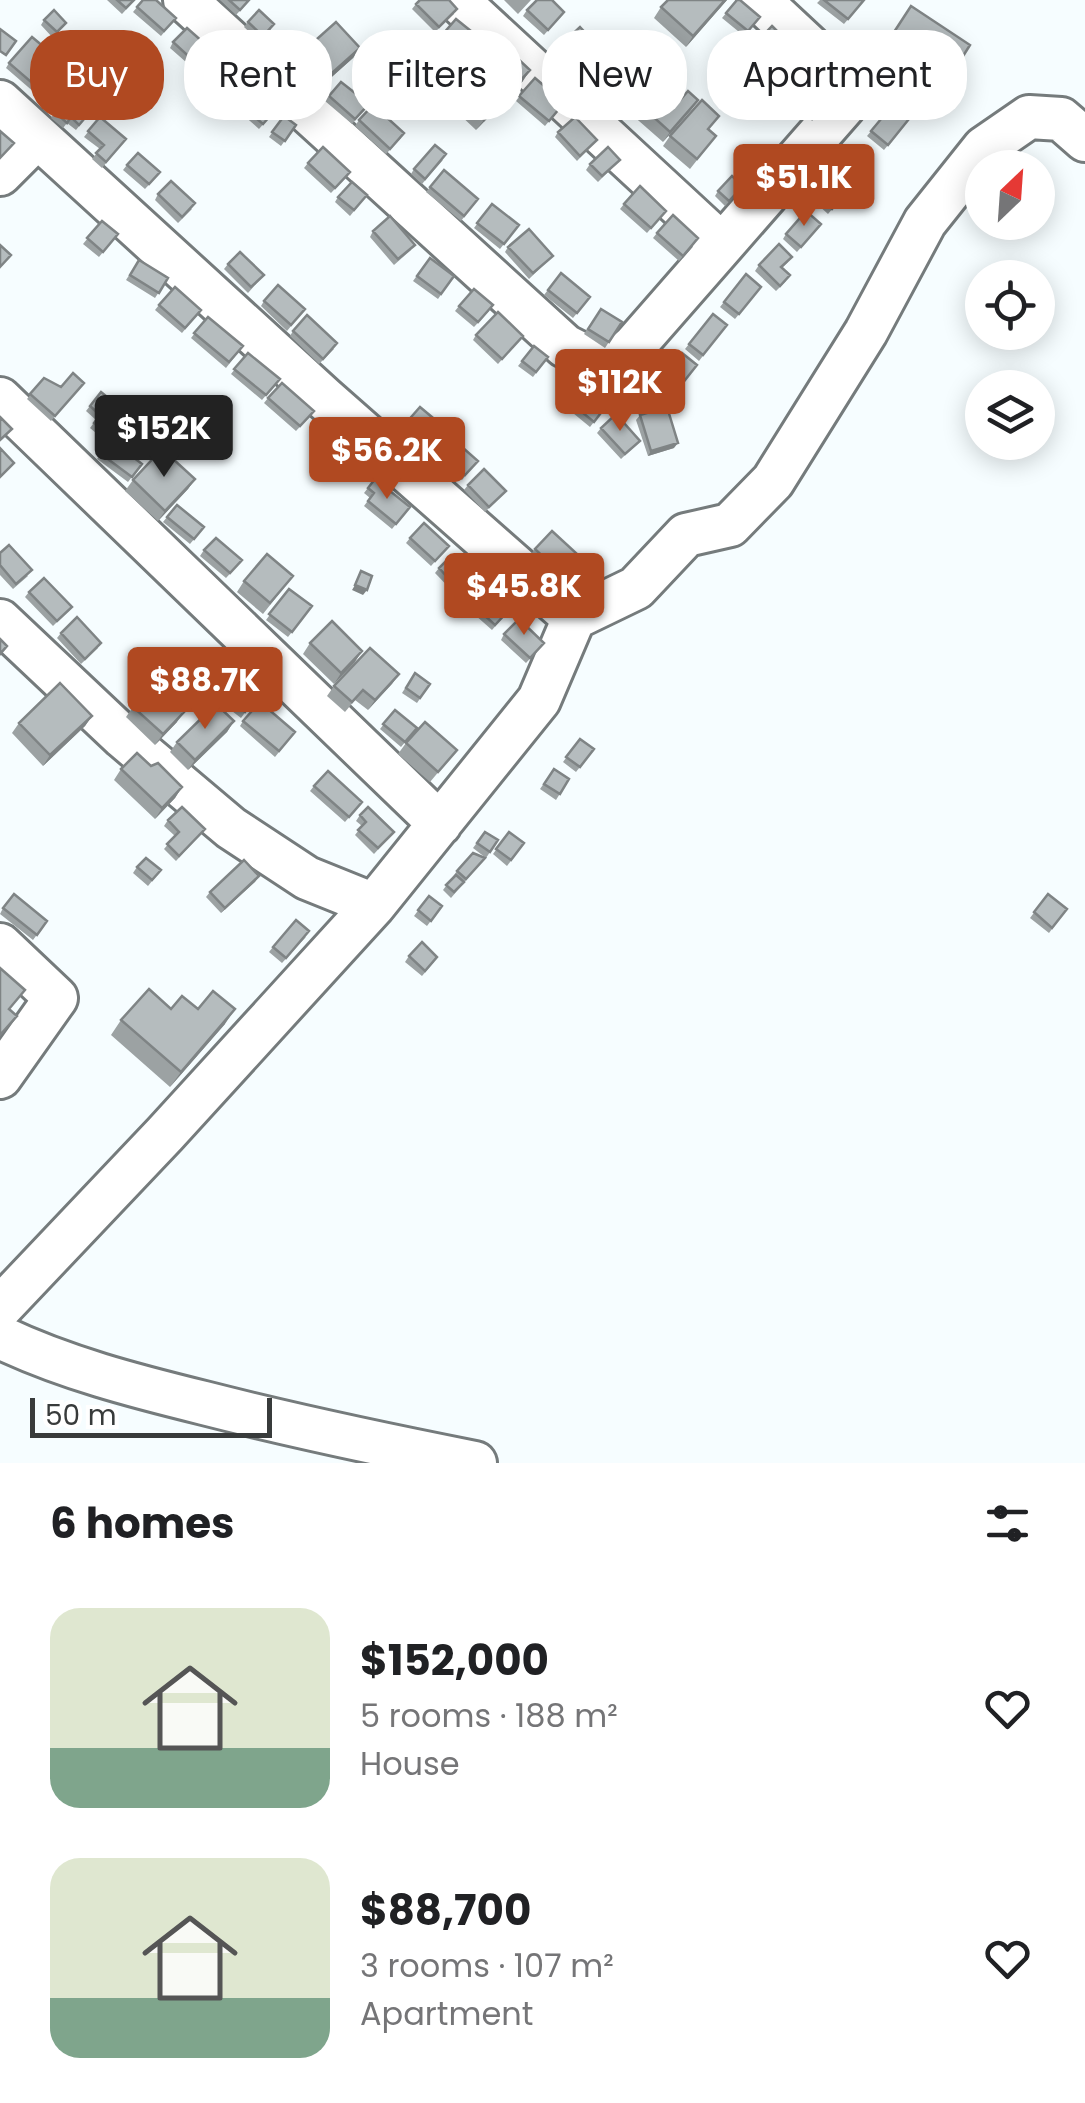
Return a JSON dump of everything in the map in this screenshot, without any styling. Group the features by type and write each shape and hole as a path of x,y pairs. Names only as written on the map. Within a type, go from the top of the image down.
{"street":[{"path":"184,0 566,346 604,366 634,346 844,106 846,82 759,0"},
{"path":"457,0 722,245"},
{"path":"0,102 324,398 574,618"},
{"path":"0,1308 374,905 539,700 574,618 636,588 686,535 730,525 773,481 866,332 925,222 984,148 1029,117 1061,119 1085,140"},
{"path":"0,174 38,137"},
{"path":"0,399 440,824"},
{"path":"0,622 123,736 231,828 306,878 374,905"},
{"path":"0,945 56,998 0,1077"},
{"path":"0,1337 53,1360 186,1399 334,1436 475,1463"}],"building":[{"path":"117,0 134,0 126,8"},
{"path":"143,0 156,0 176,18 164,31 137,7"},
{"path":"229,0 249,0 240,10"},
{"path":"420,0 449,0 457,9 439,27 416,4"},
{"path":"537,0 552,0 564,12 548,30 527,10"},
{"path":"668,0 725,0 693,36 661,7"},
{"path":"740,0 760,17 747,30 726,13"},
{"path":"824,0 864,0 848,19"},
{"path":"911,6 947,30 895,30"},
{"path":"54,10 66,23 55,30 44,20"},
{"path":"259,10 274,24 268,30 257,30 248,22"},
{"path":"456,19 470,30 446,30"},
{"path":"336,22 352,39 352,55 332,73 332,30 327,30"},
{"path":"0,29 16,41 6,55 0,51"},
{"path":"184,31 184,52 173,42"},
{"path":"30,39 30,81 9,63"},
{"path":"522,63 530,70 522,79"},
{"path":"535,78 542,84 542,115 522,98 522,93"},
{"path":"341,82 352,91 352,116 332,99"},
{"path":"688,91 698,100 687,113"},
{"path":"702,100 707,105 707,120 716,120 708,129 716,136 697,159 670,136"},
{"path":"97,120 104,120 126,139 106,162 96,153 104,145 88,131"},
{"path":"281,120 296,125 285,141 272,132"},
{"path":"359,120 390,120 404,133 390,149"},
{"path":"572,120 578,120 597,140 580,156 558,132"},
{"path":"657,120 680,120 670,132"},
{"path":"880,120 908,120 888,145 871,131"},
{"path":"0,131 14,143 0,158"},
{"path":"435,145 446,154 425,179 414,169"},
{"path":"323,147 350,172 335,188 308,163"},
{"path":"608,147 620,160 602,176 590,164"},
{"path":"138,153 160,172 149,184 127,165"},
{"path":"444,170 478,199 464,216 430,187"},
{"path":"732,176 743,186 729,201 718,191"},
{"path":"839,177 851,187 832,209 821,199"},
{"path":"171,181 195,203 182,217 158,194"},
{"path":"352,182 367,195 354,210 338,197"},
{"path":"640,186 666,211 651,228 624,204"},
{"path":"492,204 519,225 504,244 477,223"},
{"path":"806,211 821,224 801,247 786,234"},
{"path":"673,215 698,238 683,256 657,233"},
{"path":"390,216 415,245 398,259 373,231"},
{"path":"102,221 118,234 103,252 87,238"},
{"path":"529,229 553,256 533,273 508,247"},
{"path":"779,244 792,257 781,267 790,275 780,286 759,265"},
{"path":"0,245 11,255 0,267"},
{"path":"240,252 264,275 251,287 228,264"},
{"path":"430,258 454,276 441,294 417,276"},
{"path":"139,260 168,278 159,293 130,275"},
{"path":"561,273 590,297 577,313 548,290"},
{"path":"746,274 761,287 739,314 724,302"},
{"path":"278,285 305,309 291,325 264,301"},
{"path":"175,287 201,310 185,328 159,305"},
{"path":"474,289 493,305 478,322 459,306"},
{"path":"601,309 622,322 609,342 588,329"},
{"path":"498,312 523,336 502,359 476,335"},
{"path":"713,314 727,325 703,355 689,344"},
{"path":"307,315 337,343 323,359 293,331"},
{"path":"208,317 243,346 229,362 194,333"},
{"path":"534,346 548,357 536,372 522,361"},
{"path":"248,353 280,379 266,395 234,369"},
{"path":"682,353 697,365 674,394 659,382"},
{"path":"73,373 84,383 55,416 30,394 44,378 61,387"},
{"path":"579,382 607,405 594,422 566,399"},
{"path":"282,383 314,411 300,426 268,398"},
{"path":"101,392 124,411 106,432 94,423 100,415 90,406"},
{"path":"420,407 445,428 430,445 405,424"},
{"path":"667,407 678,443 651,451 640,415"},
{"path":"616,414 640,441 625,454 601,428"},
{"path":"0,417 12,429 0,440"},
{"path":"111,440 142,464 132,477 101,454"},
{"path":"454,440 478,461 465,475 442,454"},
{"path":"0,448 14,463 0,477"},
{"path":"162,449 195,479 165,511 133,480"},
{"path":"484,469 506,491 489,507 468,485"},
{"path":"375,479 410,507 396,524 368,501 374,493 368,488"},
{"path":"177,505 204,527 194,539 167,517"},
{"path":"424,523 449,546 435,561 410,538"},
{"path":"552,531 576,553 559,572 535,549"},
{"path":"216,538 242,560 230,573 204,550"},
{"path":"9,545 32,570 16,584 0,565 0,553"},
{"path":"267,554 293,576 270,603 244,581"},
{"path":"450,557 475,583 463,594 439,568"},
{"path":"361,571 372,576 367,590 355,585"},
{"path":"44,578 72,607 57,621 29,592"},
{"path":"483,586 509,610 495,625 469,601"},
{"path":"289,589 312,606 292,632 269,614"},
{"path":"77,617 101,643 85,659 61,633"},
{"path":"519,619 544,643 530,658 504,634"},
{"path":"332,621 362,651 341,673 310,643"},
{"path":"370,648 399,674 375,700 363,690 352,702 334,686"},
{"path":"235,660 251,677 235,693 226,683 234,675 227,668"},
{"path":"415,673 430,684 420,698 406,688"},
{"path":"60,683 92,716 50,755 19,723"},
{"path":"154,684 184,712 163,734 133,707"},
{"path":"242,689 255,699 245,712 232,702"},
{"path":"260,702 295,732 279,751 243,721"},
{"path":"216,704 234,721 195,760 177,742"},
{"path":"395,710 417,728 405,742 383,724"},
{"path":"425,722 457,750 438,772 406,743"},
{"path":"580,739 594,749 580,767 566,757"},
{"path":"137,753 151,766 158,763 182,787 162,808 121,769"},
{"path":"554,769 569,779 560,794 544,784"},
{"path":"328,771 362,802 349,817 314,786"},
{"path":"182,807 205,829 179,856 167,844 179,832 168,820"},
{"path":"368,807 394,832 378,848 358,830 366,822 360,815"},
{"path":"485,832 498,840 490,852 477,843"},
{"path":"509,832 524,843 511,860 496,849"},
{"path":"473,853 485,858 466,879 457,871"},
{"path":"146,858 161,870 152,880 137,867"},
{"path":"244,860 259,876 225,908 210,892"},
{"path":"456,875 464,882 454,892 446,885"},
{"path":"14,894 47,921 37,935 3,908"},
{"path":"1048,894 1067,909 1052,928 1034,912"},
{"path":"429,896 442,906 431,921 418,910"},
{"path":"296,920 309,931 286,958 273,947"},
{"path":"422,942 437,957 425,971 409,956"},
{"path":"0,968 25,990 9,1009 17,1016 0,1035"},
{"path":"149,989 171,1009 182,996 198,1009 213,991 235,1009 181,1072 121,1020"}]}
